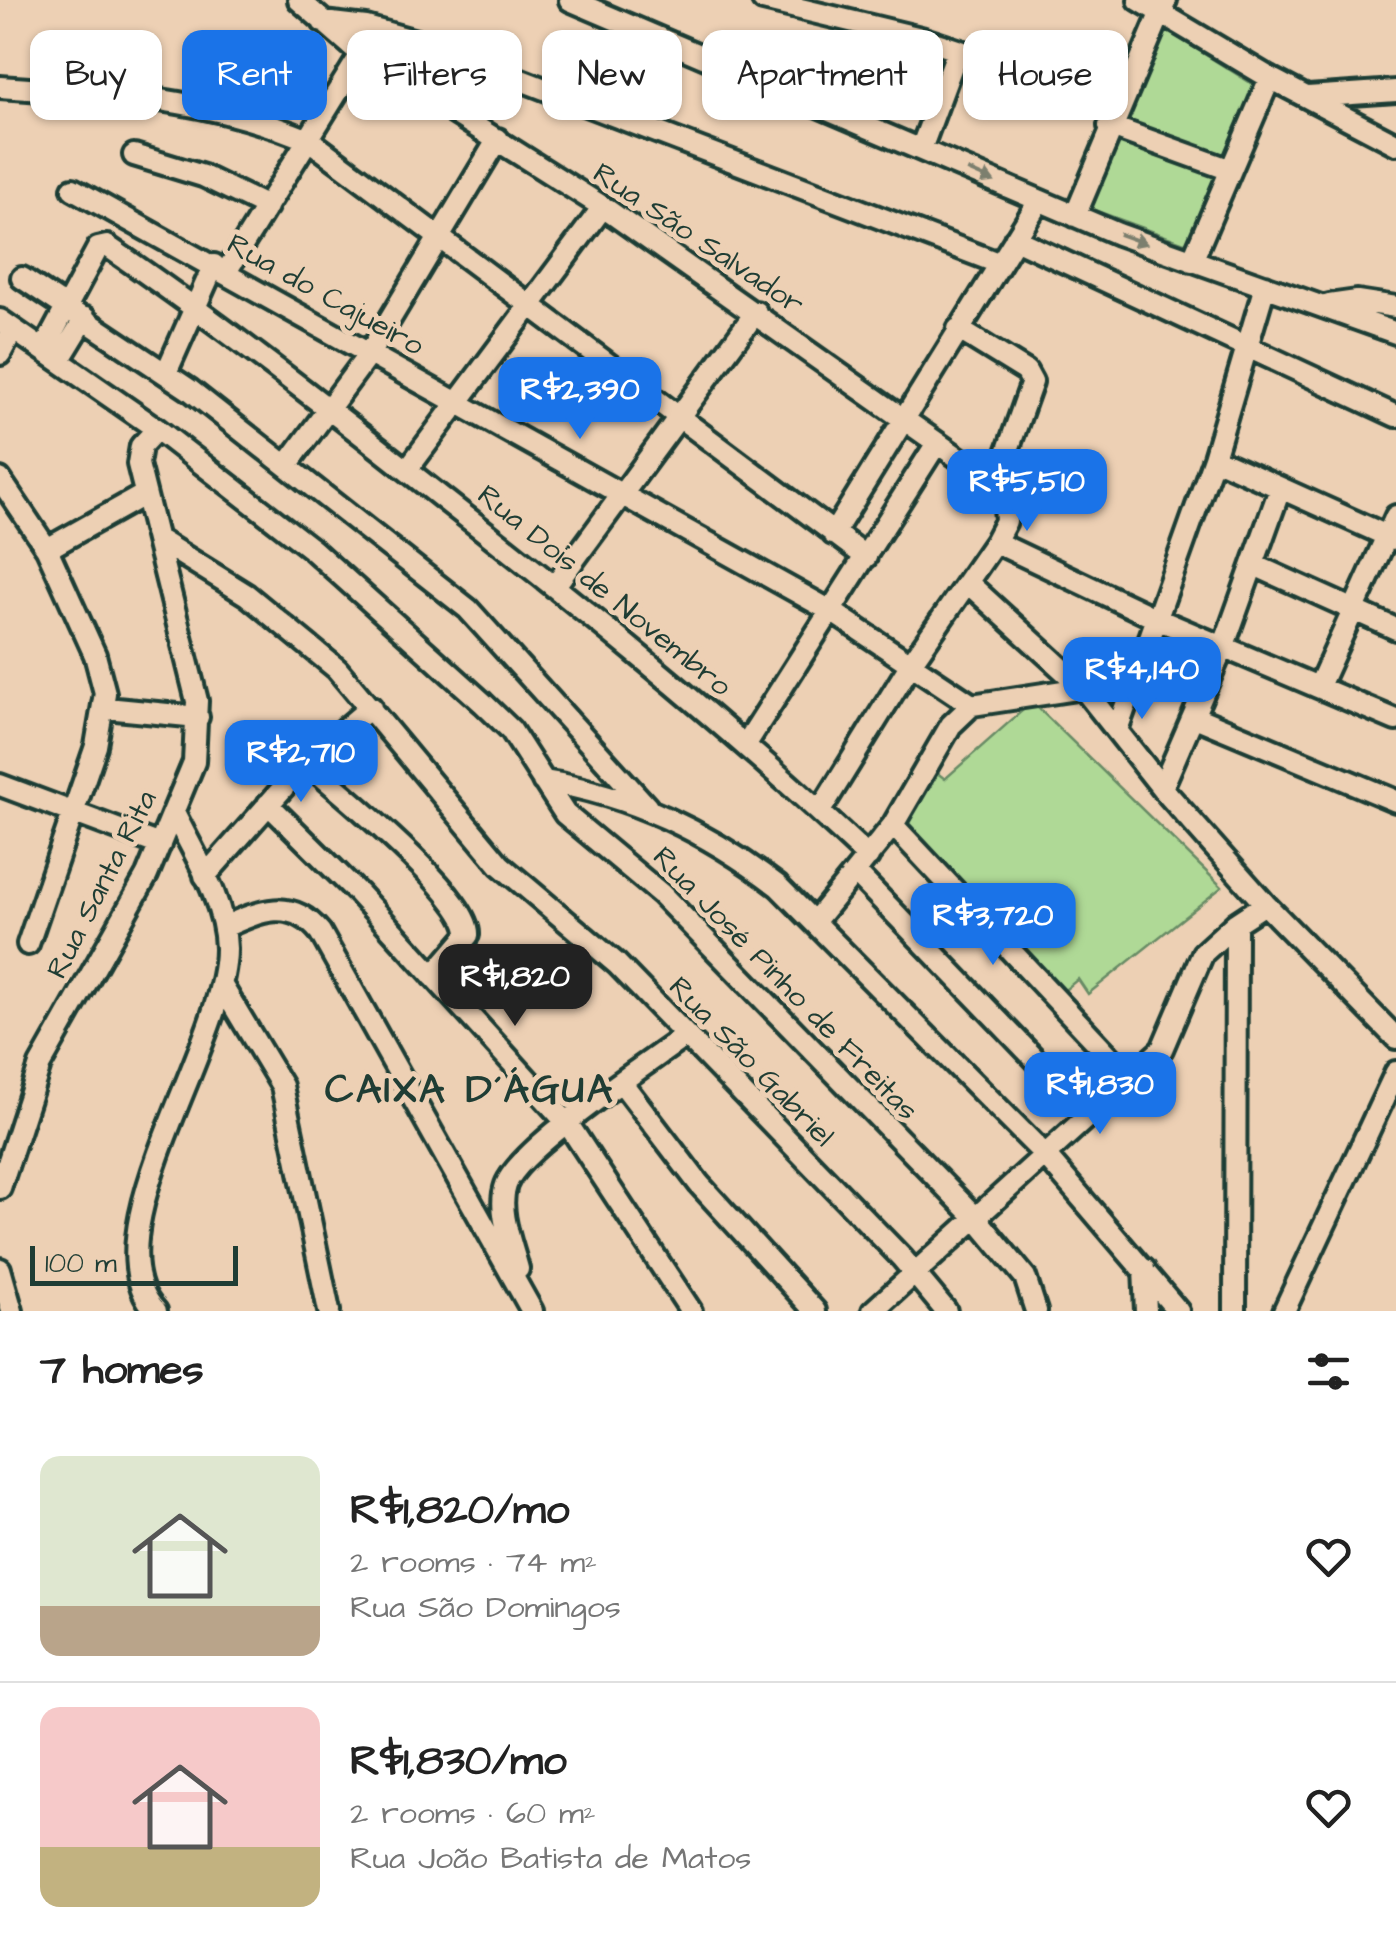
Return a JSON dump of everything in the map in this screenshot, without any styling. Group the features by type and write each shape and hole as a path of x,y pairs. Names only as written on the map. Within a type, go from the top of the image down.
{"street":[{"name":"Rua São Salvador","path":"298,0 347,43"},
{"path":"763,0 847,8 963,52"},
{"path":"1140,0 1164,5 1270,78 1396,144"},
{"path":"574,1 1075,216 1192,261 1326,305 1396,334"},
{"path":"1128,86 1164,5"},
{"path":"322,22 366,26 430,44 998,263"},
{"path":"921,150 958,50"},
{"path":"166,373 195,306 267,207 347,77"},
{"path":"1192,261 1270,78"},
{"path":"0,87 174,99 232,112 308,140 442,236 866,558"},
{"path":"1304,98 1396,91"},
{"path":"1362,127 1369,94"},
{"name":"Rua São Salvador","path":"467,120 602,207 997,481"},
{"path":"1075,216 1112,120"},
{"path":"1109,126 1228,169"},
{"path":"287,465 368,354 498,139"},
{"path":"134,155 203,176 267,207"},
{"name":"Rua do Cajueiro","path":"74,189 831,612 972,705"},
{"path":"833,534 1039,201"},
{"path":"407,470 602,207"},
{"path":"1016,240 1396,416"},
{"name":"Rua Dois de Novembro","path":"77,312 98,248 107,246 195,306 494,534 746,744 820,811 862,865 1088,1114"},
{"path":"22,278 166,373 468,609 648,808"},
{"path":"1117,730 1214,458 1265,286"},
{"path":"1326,305 1357,301 1396,306"},
{"path":"52,354 77,312"},
{"path":"554,587 756,312"},
{"path":"0,354 6,325"},
{"name":"Rua José Pinho de Freitas","path":"6,325 157,429 313,550 483,703 511,730 566,814 662,894 976,1218 1024,1277 1036,1311"},
{"path":"820,811 912,662 995,542 1008,508 997,481 1030,397 1032,382 1026,371 958,330"},
{"name":"Rua Santa Rita","path":"0,1188 40,1065 121,925 194,762 198,718 145,494 139,452 157,429"},
{"path":"746,744 937,443"},
{"path":"1214,458 1280,488 1393,530 1319,686"},
{"path":"0,479 47,549 95,655 106,708 28,944"},
{"path":"1162,788 1224,644 1280,488"},
{"path":"47,549 145,494"},
{"name":"Rua São Gabriel","path":"157,539 198,562 293,629 372,707 490,854 528,891 594,941 916,1273 946,1311"},
{"path":"995,542 1158,618 1396,720"},
{"path":"1254,565 1396,628"},
{"path":"968,582 1083,688 1162,788 1266,904 1396,1038"},
{"path":"814,922 893,825 950,725 972,705 1083,688"},
{"path":"204,876 306,762 372,707"},
{"path":"106,708 198,718"},
{"path":"1195,717 1396,801"},
{"path":"306,762 425,869 460,908 468,935 433,976"},
{"path":"543,781 648,808 739,856 814,922 1045,1155 1178,1311"},
{"path":"0,785 160,845"},
{"path":"268,804 568,1124 609,1180 691,1311"},
{"path":"156,1311 138,1282 135,1230 222,986 224,926 174,813"},
{"path":"893,825 1129,1077"},
{"path":"873,1311 1171,1036 1191,974 1204,953 1236,923 1266,904"},
{"path":"224,926 256,913 293,910 307,916 320,932 528,1303"},
{"path":"1235,1311 1236,923"},
{"path":"222,986 282,1086 328,1311"},
{"path":"528,1303 504,1212 505,1187 523,1162 568,1124 686,1036"},
{"path":"1284,1311 1396,1072"},
{"path":"622,1082 699,1184 815,1311"},
{"path":"0,1269 12,1311"},
{"path":"1144,1269 1146,1311"}],"green space":[{"path":"1158,25 1254,85 1187,244 1083,206 1119,120 1128,120 1128,97"},
{"path":"1032,702 1222,887 1088,994 1078,979 1060,994 901,826 932,769 945,779"}],"district":[{"name":"CAIXA D´ÁGUA","path":"470,1088"}]}
